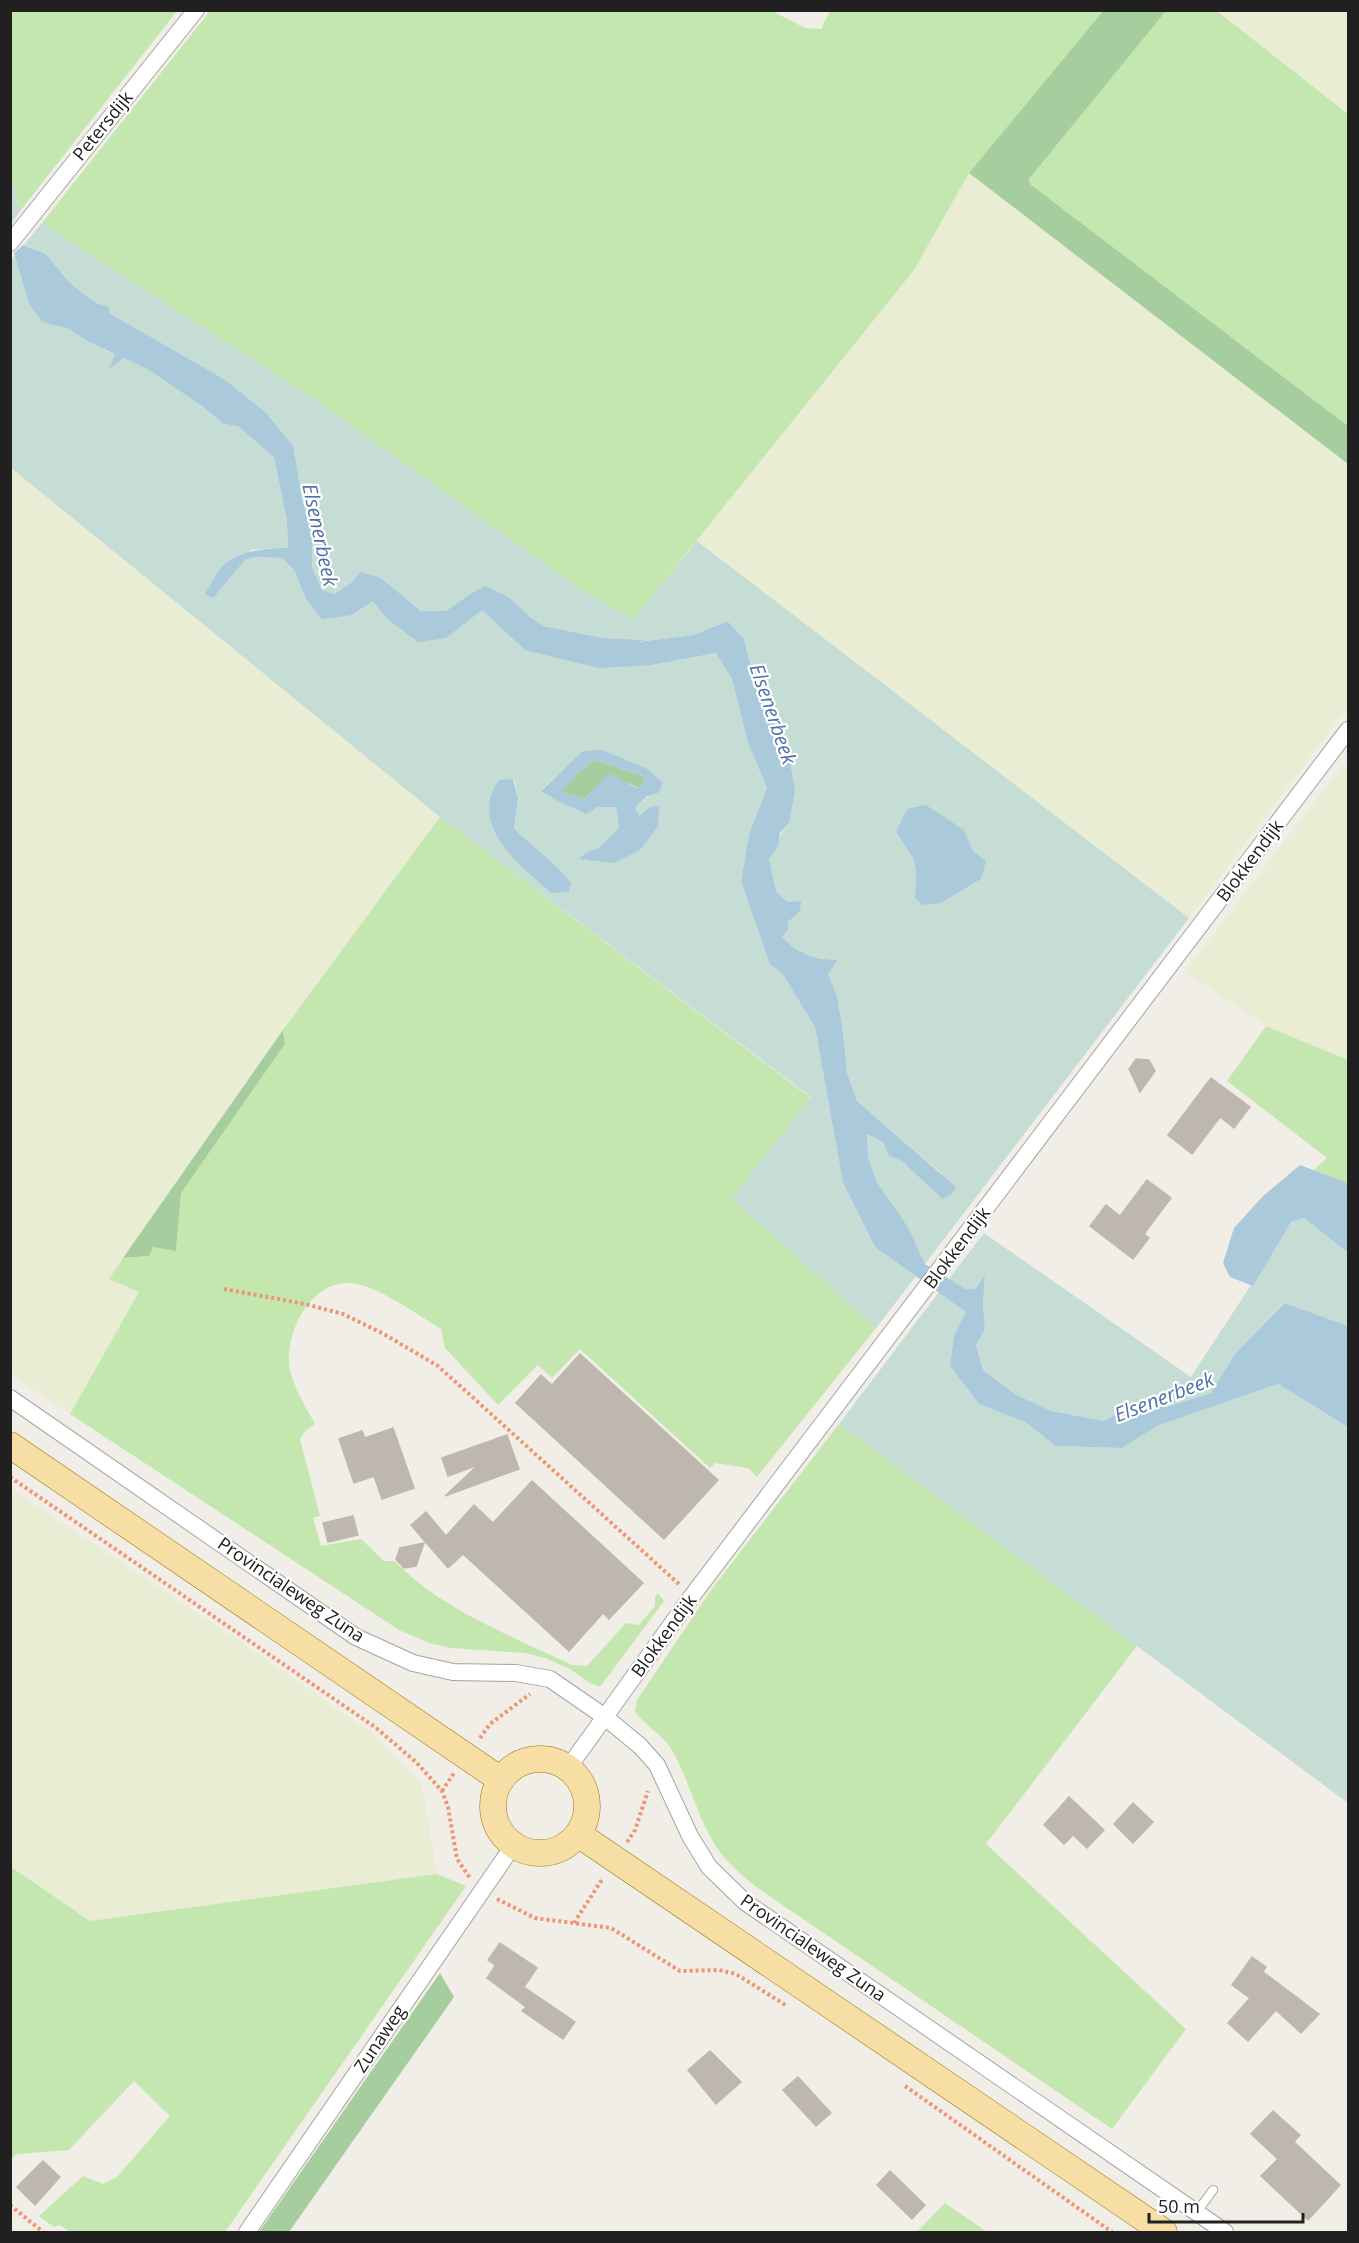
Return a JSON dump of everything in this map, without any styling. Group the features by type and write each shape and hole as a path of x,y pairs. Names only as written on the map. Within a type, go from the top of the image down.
{"main road":[{"name":"Provincialeweg Zuna","path":"10,1444 501,1780"},
{"path":"535,1759 553,1761 568,1768 581,1782 586,1795 587,1816 579,1834 555,1852 532,1854 513,1846 500,1831 494,1818 493,1801 501,1780 517,1765 535,1759"},
{"name":"Provincialeweg Zuna","path":"579,1834 1164,2232"}],"street":[{"name":"Petersdijk","path":"10,243 196,10"},
{"name":"Blokkendijk","path":"568,1768 692,1596 1348,730"},
{"name":"Provincialeweg Zuna","path":"10,1398 356,1637 413,1663 453,1672 516,1673 550,1679 605,1717 640,1746 657,1765 690,1836 709,1868 745,1902 1226,2232"},
{"name":"Zunaweg","path":"247,2232 513,1846"}],"lane":[{"path":"1196,2213 1213,2190"}],"path":[{"path":"224,1288 343,1314 382,1333 438,1366 692,1596"},
{"path":"10,1477 375,1727 416,1762 441,1791 448,1807 457,1859 468,1876 482,1890 535,1918 611,1928 680,1971 719,1970 736,1974 797,2013"},
{"path":"441,1791 490,1724 550,1679"},
{"path":"904,2086 1112,2232"},
{"path":"10,2205 43,2232"}],"green space":[{"path":"770,10 805,28 821,29 830,11 1103,11 969,173 914,270 633,620 580,589 317,401 42,223 210,11"},
{"path":"11,11 177,11 20,211 11,174"},
{"path":"1103,11 1166,11 1029,179 1030,184 1348,426 1348,464 969,173"},
{"path":"1166,11 1217,11 1348,114 1348,426 1030,184 1029,179"},
{"path":"1217,11 1348,11 1348,114"},
{"path":"969,173 1348,464 1348,707 1189,918 697,541 914,270"},
{"path":"10,468 440,817 283,1030 109,1278 139,1292 70,1414 11,1374"},
{"path":"596,760 645,777 644,783 638,788 622,781 609,781 597,787 585,799 561,792 579,772"},
{"path":"1342,766 1348,769 1348,1060 1266,1026 1185,972"},
{"path":"440,817 811,1098 732,1199 876,1328 757,1477 748,1468 715,1463 710,1468 580,1349 552,1378 538,1365 498,1405 445,1348 441,1329 373,1289 351,1283 336,1284 323,1290 302,1312 291,1341 290,1370 294,1384 315,1424 306,1430 300,1439 320,1516 313,1518 321,1546 361,1539 384,1561 395,1561 413,1578 455,1607 503,1633 572,1665 587,1666 626,1623 639,1625 655,1606 655,1597 658,1593 664,1601 600,1687 588,1682 570,1669 545,1658 525,1653 451,1648 429,1643 399,1630 70,1414 139,1292 109,1279 123,1258 149,1256 153,1247 176,1250 181,1193 285,1044 283,1030"},
{"path":"1266,1026 1348,1060 1348,1186 1345,1182 1314,1170 1327,1158 1227,1081"},
{"path":"283,1030 285,1044 181,1193 176,1251 153,1247 149,1256 123,1258"},
{"path":"839,1424 1137,1646 986,1844 1186,2029 1112,2129 759,1889 739,1873 721,1854 712,1840 670,1747 635,1711 637,1700 711,1590"},
{"path":"10,1488 250,1648 373,1734 422,1785 437,1874 90,1921 11,1867"},
{"path":"11,1867 90,1921 437,1874 466,1886 225,2232 70,2232 60,2225 54,2227 39,2216 83,2176 103,2184 117,2177 170,2116 134,2081 69,2150 17,2154 11,2159"},
{"path":"440,1973 454,1997 289,2232 259,2232"},
{"path":"945,2203 987,2232 917,2232"}],"shaded area":[{"path":"11,174 20,211 10,224"},
{"path":"42,223 317,401 580,589 633,620 697,541 1189,918 925,1264 908,1227 877,1182 868,1157 867,1134 883,1142 889,1156 902,1161 942,1199 942,1174 857,1101 847,1073 837,996 828,974 836,960 807,954 782,937 788,922 800,911 800,901 787,902 776,891 769,859 789,823 788,752 757,690 744,639 726,621 694,635 619,644 640,640 603,638 542,626 510,598 467,596 446,611 421,611 381,578 352,583 334,594 322,590 312,567 312,534 302,499 224,379 109,313 109,307 94,302 69,282 46,254 24,245","holes":["964,830 981,879 941,903 915,898 916,870 913,857"]},
{"path":"23,245 46,254 69,282 94,302 109,307 109,313 224,379 266,413 293,446 302,499 312,534 312,567 322,590 334,594 351,583 361,572 381,578 421,611 446,611 485,586 510,598 543,626 603,638 644,640 638,642 694,635 727,621 744,639 757,690 788,752 795,791 789,823 780,833 778,846 769,859 776,891 787,902 801,901 800,911 788,922 788,930 782,937 794,948 807,954 837,960 828,974 837,996 847,1073 857,1101 956,1187 952,1194 942,1199 902,1161 889,1156 883,1142 867,1134 868,1157 877,1182 908,1227 925,1264 965,1289 975,1289 985,1275 983,1305 985,1329 976,1345 983,1370 1015,1394 1051,1411 1104,1421 1142,1400 1166,1407 1211,1393 1234,1355 1284,1303 1348,1326 1348,1427 1278,1384 1157,1426 1122,1448 1056,1446 1025,1422 979,1404 950,1366 954,1335 966,1312 875,1247 843,1183 815,1027 782,973 770,964 741,882 749,834 767,788 748,743 732,679 716,653 652,665 599,668 525,650 482,610 446,638 418,642 386,618 373,601 352,615 322,619 306,599 294,570 282,558 253,557 245,560 213,598 205,594 220,569 233,558 270,548 288,548 287,521 274,457 238,426 224,424 149,370 124,358 109,369 115,354 87,341 69,329 42,322 29,304 14,253"},
{"path":"15,256 29,304 42,322 69,329 116,355 110,368 124,358 149,370 224,424 238,426 274,457 287,521 288,549 251,550 213,598 245,560 253,557 282,558 294,570 306,599 352,615 373,601 386,618 446,638 482,609 525,650 652,665 716,653 732,679 748,743 767,788 749,834 741,883 770,963 782,973 815,1027 843,1183 875,1247 916,1276 876,1328 732,1199 811,1097 440,817 11,468 10,262","holes":["604,750 663,783 635,808 639,817 585,861 588,852 600,847 619,827 616,806 597,807 586,813 554,799 541,790 566,767","514,779 518,799 514,828 540,853 551,893 524,869 501,843 499,780"]},
{"path":"603,750 649,770 663,783 658,793 647,796 635,808 639,816 650,807 659,806 658,826 640,850 614,863 579,859 600,847 619,827 616,807 597,807 586,814 541,791 583,751","holes":["596,760 645,777 644,783 637,788 609,773 585,799 562,792 579,772"]},
{"path":"513,779 518,799 514,828 565,875 571,883 569,892 551,893 512,857 493,828 489,812 491,796 499,780"},
{"path":"926,805 964,830 973,851 986,861 981,879 941,903 923,905 915,898 916,870 913,857 896,832 907,809"},
{"path":"1300,1165 1345,1182 1348,1186 1348,1253 1304,1218 1291,1222 1253,1286 1230,1277 1223,1263 1234,1228 1263,1196"},
{"path":"1304,1218 1348,1253 1348,1326 1283,1303 1234,1355 1211,1393 1165,1407 1142,1400 1104,1421 1051,1411 1015,1394 983,1370 976,1345 985,1329 983,1305 985,1276 975,1289 965,1289 948,1280 984,1233 1191,1377 1291,1222"},
{"path":"939,1292 966,1312 954,1335 950,1366 979,1404 1025,1422 1056,1446 1122,1448 1157,1426 1278,1384 1348,1427 1348,1803 839,1424"}],"building":[{"path":"1136,1059 1149,1060 1155,1071 1140,1092 1129,1069"},
{"path":"1211,1078 1250,1107 1234,1128 1220,1117 1192,1154 1168,1135"},
{"path":"1147,1180 1171,1198 1144,1234 1149,1238 1133,1259 1090,1226 1106,1205 1120,1216"},
{"path":"580,1354 718,1480 664,1539 516,1403 541,1375 552,1385"},
{"path":"393,1428 414,1488 382,1499 374,1476 354,1483 339,1439 362,1431 365,1438"},
{"path":"507,1435 519,1469 445,1496 478,1465 448,1476 442,1458"},
{"path":"532,1481 643,1583 609,1619 603,1613 569,1651 463,1554 448,1568 411,1525 426,1512 446,1536 474,1505 493,1523"},
{"path":"353,1516 358,1535 328,1542 323,1523"},
{"path":"424,1543 416,1566 404,1568 396,1559 400,1548"},
{"path":"1069,1797 1104,1830 1087,1848 1073,1835 1064,1844 1044,1825"},
{"path":"1133,1803 1153,1822 1133,1843 1114,1824"},
{"path":"500,1943 537,1968 524,1987 575,2022 563,2039 522,2011 526,2007 487,1978 495,1966 501,1969 488,1960"},
{"path":"1252,1957 1266,1967 1263,1972 1319,2014 1301,2033 1276,2010 1248,2041 1228,2023 1250,1998 1232,1985"},
{"path":"710,2051 741,2082 716,2104 688,2070"},
{"path":"798,2077 831,2113 816,2126 783,2090"},
{"path":"1273,2111 1300,2135 1294,2142 1340,2185 1308,2220 1261,2176 1278,2159 1251,2134"},
{"path":"43,2161 60,2177 35,2205 17,2187"},
{"path":"890,2171 925,2205 912,2219 877,2185"}],"water label":[{"name":"Elsenerbeek","path":"320,535"},
{"name":"Elsenerbeek","path":"773,714"},
{"name":"Elsenerbeek","path":"1164,1397"}]}
